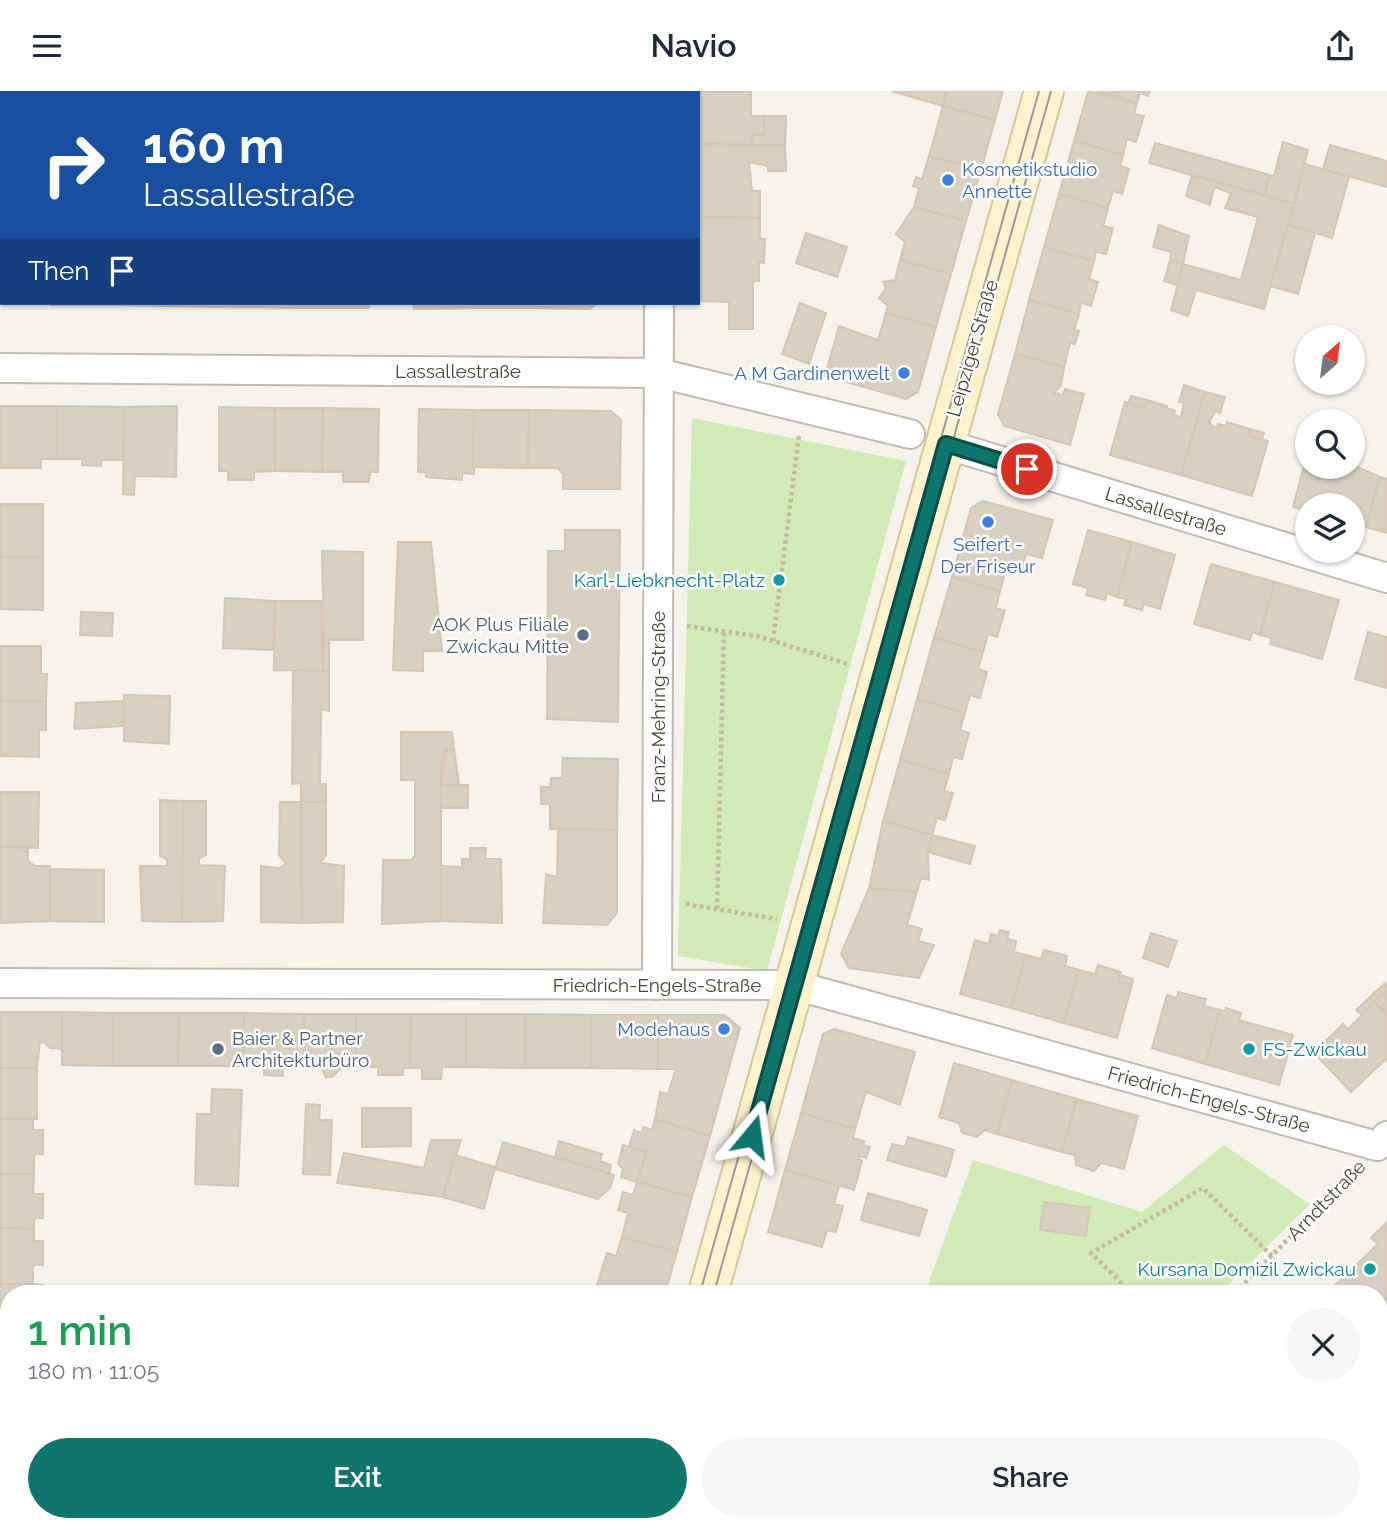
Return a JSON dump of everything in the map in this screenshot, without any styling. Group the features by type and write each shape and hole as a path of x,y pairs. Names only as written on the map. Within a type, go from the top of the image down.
{"street":[{"name":"Leipziger Straße","path":"710,1285 1044,91"},
{"name":"Franz-Mehring-Straße","path":"657,985 659,305"},
{"name":"Lassallestraße","path":"0,367 659,373 910,434"},
{"name":"Lassallestraße","path":"946,444 1387,578"},
{"name":"Friedrich-Engels-Straße","path":"0,983 794,985 1382,1141"}],"path":[{"path":"773,641 803,407"},
{"path":"658,622 773,641 881,674"},
{"path":"717,909 724,631"},
{"path":"657,899 811,925"},
{"name":"Arndtstraße","path":"1243,1285 1382,1141"},
{"path":"1124,1285 1091,1253 1203,1188 1272,1256"}],"green space":[{"path":"692,418 906,461 767,971 678,956"},
{"path":"1224,1145 1310,1204 1228,1285 928,1285 973,1160 1142,1212"}],"building":[{"path":"891,91 947,91 943,106"},
{"path":"947,91 1003,91 995,120 943,106"},
{"path":"1088,91 1137,103 1134,114 1144,116 1136,142 1127,139 1123,155 1074,141"},
{"path":"1097,91 1150,91 1148,96 1140,93 1137,103"},
{"path":"701,92 751,92 751,116 764,116 764,135 752,135 752,145 701,144"},
{"path":"943,106 995,120 981,170 929,156"},
{"path":"764,116 786,116 785,145 752,145 752,135 764,135"},
{"path":"1074,141 1123,155 1120,166 1129,169 1122,194 1113,191 1108,208 1059,194"},
{"path":"1283,142 1308,150 1294,204 1264,195 1270,175 1274,176"},
{"path":"1155,143 1270,175 1264,195 1149,163"},
{"path":"701,144 785,145 786,171 768,171 768,166 749,162 752,191 760,191 760,218 701,217"},
{"path":"1330,145 1387,161 1387,187 1323,169"},
{"path":"929,156 981,170 966,221 914,207 919,188 913,186 916,177 922,179"},
{"path":"1305,164 1349,177 1332,238 1288,225"},
{"path":"1192,175 1294,204 1264,309 1196,290 1188,316 1171,310 1183,264 1241,280 1258,217 1225,208 1231,193 1214,187 1210,205 1186,196"},
{"path":"1059,194 1108,208 1103,226 1113,228 1106,254 1096,252 1094,261 1044,247"},
{"path":"914,207 966,221 951,274 900,260 905,242 896,234"},
{"path":"701,217 760,218 760,239 765,239 764,263 759,262 759,281 753,281 753,329 729,329 729,302 700,301"},
{"path":"1159,225 1189,236 1183,264 1170,260 1171,252 1153,247"},
{"path":"1288,225 1315,233 1298,294 1270,286"},
{"path":"806,233 847,247 837,277 796,263"},
{"path":"1044,247 1094,261 1089,279 1098,282 1091,306 1081,303 1079,314 1029,300"},
{"path":"900,260 951,274 936,327 886,313 888,306 879,298 886,288 883,282 895,280"},
{"path":"1170,260 1183,264 1177,285 1164,281"},
{"path":"1029,300 1079,314 1074,330 1079,331 1075,344 1070,343 1064,367 1015,354"},
{"path":"800,303 826,313 809,364 782,354"},
{"path":"120,305 211,305 211,307"},
{"path":"211,305 302,305 302,308"},
{"path":"302,305 369,305 369,308 302,308"},
{"path":"414,305 477,305 477,308 414,309"},
{"path":"477,305 535,305 535,308 477,308"},
{"path":"535,305 595,305 590,309 535,308"},
{"path":"886,313 936,327 918,392 906,399 825,376 839,326 878,340"},
{"path":"1015,354 1064,367 1061,385 1054,393 1063,395 1065,389 1084,394 1070,445 1004,426 998,414"},
{"path":"1184,385 1205,392 1181,475 1110,455 1125,402 1145,408 1147,400 1167,406 1166,408 1175,411 1174,415 1181,417 1184,403 1179,402"},
{"path":"1205,392 1225,397 1220,413 1216,411 1209,422 1212,426 1226,426 1227,422 1250,429 1248,436 1268,441 1252,496 1181,475"},
{"path":"1131,396 1147,400 1145,408 1128,403"},
{"path":"0,406 57,406 57,459 41,459 41,468 0,468"},
{"path":"57,406 124,407 123,460 101,460 101,466 82,465 82,459 57,459"},
{"path":"177,406 176,477 135,476 134,495 123,494 124,407"},
{"path":"219,407 275,408 275,471 254,472 254,480 228,480 228,471 219,471"},
{"path":"275,408 323,408 322,472 275,471"},
{"path":"323,408 379,409 378,472 370,472 369,482 343,482 343,472 322,472"},
{"path":"419,409 474,410 474,474 462,473 462,480 426,477 426,472 418,472"},
{"path":"474,410 529,410 528,468 473,467"},
{"path":"529,410 611,411 621,420 620,489 563,489 563,474 558,468 528,468"},
{"path":"1250,429 1264,433 1262,439 1248,436"},
{"path":"1365,470 1380,477 1366,527 1365,493 1297,493 1300,479 1365,479"},
{"path":"1380,477 1387,479 1387,533 1366,527"},
{"path":"983,501 1053,520 1042,558 1026,554 1023,567 1008,562 1000,591 952,577 971,508"},
{"path":"0,504 43,504 43,557 0,557"},
{"name":"AOK Plus Filiale Zwickau Mitte","path":"565,530 620,530 618,722 547,719 548,551 565,551"},
{"path":"1088,530 1132,542 1117,597 1107,593 1105,600 1086,595 1088,588 1073,584"},
{"path":"398,542 431,542 442,651 423,651 423,671 393,670"},
{"path":"1132,542 1175,555 1160,609 1144,604 1142,610 1124,605 1126,599 1117,597"},
{"path":"322,551 363,552 363,640 324,640"},
{"path":"0,557 43,557 43,610 0,609"},
{"path":"1211,564 1275,582 1260,635 1252,632 1250,640 1194,624"},
{"path":"952,577 1000,591 996,608 1005,611 997,637 988,634 983,652 934,638"},
{"path":"1275,582 1339,600 1322,659 1270,644 1272,638 1260,635"},
{"path":"225,598 275,601 273,650 223,648"},
{"path":"275,601 321,601 323,671 274,670"},
{"path":"81,612 113,613 112,636 80,635"},
{"path":"1368,632 1387,637 1387,688 1355,679"},
{"path":"934,638 983,652 978,669 987,672 980,698 970,695 965,713 917,699"},
{"path":"324,640 329,640 329,671 323,671"},
{"path":"0,646 41,646 41,674 47,674 46,701 0,701"},
{"path":"293,670 329,671 329,711 321,709 320,784 326,784 326,802 301,802 301,783 292,784"},
{"path":"124,695 170,696 169,744 124,741"},
{"path":"917,699 965,713 960,730 969,733 962,759 953,757 949,774 900,760"},
{"path":"0,701 46,701 46,730 39,730 39,757 0,756"},
{"path":"124,701 123,726 74,729 76,703"},
{"path":"401,732 452,732 454,749 445,750 441,766 441,921 382,924 383,860 411,860 415,856 415,780 401,780"},
{"path":"454,749 459,785 441,785 445,750"},
{"path":"563,758 618,759 617,830 550,829 550,804 541,804 541,787 550,787 551,778 562,778"},
{"path":"900,760 949,774 944,791 953,793 945,820 937,818 932,835 883,821"},
{"path":"441,785 468,785 468,808 441,808"},
{"path":"0,792 39,792 38,848 0,847"},
{"path":"160,800 183,801 182,922 142,921 140,866 167,866 167,859 160,856"},
{"path":"183,801 206,801 206,855 199,858 199,865 225,866 223,921 182,922"},
{"path":"280,802 301,802 302,923 261,922 261,866 279,868 286,864 279,855"},
{"path":"301,802 326,802 326,855 320,863 344,866 343,922 302,923"},
{"path":"883,821 932,835 928,852 929,880 921,878 917,892 869,888"},
{"path":"558,829 617,830 617,913 607,925 543,923 546,874 557,877"},
{"path":"932,835 975,846 970,864 928,852"},
{"path":"0,847 28,848 28,861 35,866 50,866 50,921 0,923"},
{"path":"470,848 486,848 485,859 501,859 502,923 441,921 441,866 462,867 462,859 470,859"},
{"path":"50,869 104,870 104,922 50,921"},
{"path":"869,888 917,892 907,925 922,929 918,941 934,945 919,978 849,968 841,954"},
{"path":"1000,930 1009,932 1007,939 1016,941 1014,952 1026,955 1011,1008 960,994 975,940 989,944 991,934 998,936"},
{"path":"1151,933 1177,941 1168,967 1143,958"},
{"path":"1044,950 1067,956 1065,966 1079,970 1064,1023 1011,1008 1026,955 1041,959"},
{"path":"1098,965 1121,972 1118,982 1132,985 1117,1038 1064,1023 1079,970 1095,974"},
{"path":"1120,975 1133,979 1132,985 1118,982"},
{"path":"1385,983 1387,990 1378,999 1374,993"},
{"path":"1387,990 1387,1015 1370,997 1374,993 1378,999"},
{"path":"1178,992 1206,999 1204,1006 1220,1010 1205,1064 1152,1048 1167,995 1177,998"},
{"path":"1370,997 1387,1015 1387,1058 1351,1092 1318,1057 1334,1042 1330,1037 1343,1024 1348,1029 1371,1006 1366,1001"},
{"path":"1366,1001 1371,1006 1362,1015 1356,1010"},
{"name":"FS-Zwickau","path":"1226,1008 1241,1013 1239,1020 1293,1035 1279,1085 1205,1064 1220,1010 1225,1012"},
{"path":"0,1012 62,1012 62,1049 50,1048 40,1042 37,1068 0,1068"},
{"path":"62,1012 113,1013 113,1066 62,1065"},
{"path":"113,1013 179,1013 178,1066 113,1066"},
{"path":"179,1013 244,1013 244,1066 178,1066"},
{"path":"244,1013 304,1014 304,1066 283,1066 283,1076 264,1075 264,1066 244,1066"},
{"path":"304,1014 356,1014 356,1067 342,1067 332,1077 326,1077 321,1067 304,1066"},
{"path":"356,1014 411,1014 410,1068 403,1068 403,1075 378,1075 378,1067 356,1067"},
{"path":"411,1014 466,1014 466,1067 442,1067 441,1079 422,1079 422,1068 410,1068"},
{"path":"466,1014 525,1014 525,1068 466,1067"},
{"path":"525,1014 591,1015 591,1068 525,1068"},
{"path":"591,1015 658,1015 658,1069 591,1068"},
{"path":"658,1015 725,1015 740,1028 710,1136 655,1119 660,1092 668,1094 676,1069 658,1069"},
{"path":"834,1029 915,1052 900,1105 866,1092 855,1129 801,1113 823,1034"},
{"path":"1330,1037 1334,1042 1324,1051 1319,1046"},
{"path":"954,1063 1012,1080 997,1134 985,1130 977,1137 962,1133 959,1123 939,1117"},
{"path":"0,1068 37,1068 37,1119 0,1119"},
{"path":"1012,1080 1077,1099 1062,1152 997,1134"},
{"path":"212,1089 242,1090 238,1186 195,1184 197,1114 211,1114"},
{"path":"1077,1099 1138,1116 1124,1169 1101,1163 1094,1171 1076,1165 1075,1155 1062,1152"},
{"path":"306,1104 320,1105 319,1120 332,1120 330,1175 303,1174"},
{"path":"362,1108 411,1108 411,1146 362,1147"},
{"path":"801,1113 855,1129 853,1138 864,1141 863,1145 870,1147 866,1158 860,1156 862,1161 854,1190 785,1170"},
{"path":"0,1119 33,1119 33,1130 43,1130 43,1154 34,1154 34,1174 0,1174"},
{"path":"655,1119 710,1136 692,1197 637,1182 646,1152 629,1147 634,1130 642,1133 643,1127 652,1130"},
{"path":"908,1137 954,1150 946,1177 887,1160 892,1144 905,1147"},
{"path":"431,1140 461,1140 443,1197 337,1183 344,1153 424,1168"},
{"path":"559,1141 602,1154 600,1161 611,1165 609,1173 555,1157"},
{"path":"503,1142 614,1175 610,1188 598,1199 495,1169"},
{"path":"623,1145 646,1152 637,1182 621,1177 623,1169 618,1164"},
{"path":"455,1155 495,1167 484,1209 443,1197"},
{"path":"785,1170 839,1186 834,1204 843,1206 836,1232 827,1230 822,1247 768,1232"},
{"path":"0,1174 34,1174 33,1194 43,1194 43,1218 34,1218 34,1229 0,1228"},
{"path":"637,1182 692,1197 677,1252 622,1237 628,1213 618,1210 623,1192 633,1195"},
{"path":"868,1193 927,1210 919,1236 861,1220"},
{"path":"1044,1202 1090,1208 1086,1236 1040,1230"},
{"name":"Kursana Domizil Zwickau","path":"1387,1222 1387,1285 1335,1285 1378,1244 1371,1238"},
{"path":"0,1228 34,1229 34,1241 43,1241 43,1265 33,1265 33,1284 0,1284"},
{"path":"622,1237 677,1252 667,1285 597,1285 607,1253 616,1256"},
{"path":"0,1284 33,1284 33,1285"}],"tram line":[{"path":"702,1285 1039,91"},
{"path":"716,1285 1051,91"}],"place":[{"name":"Kosmetikstudio Annette","path":"948,180"},
{"name":"A M Gardinenwelt","path":"904,373"},
{"name":"Seifert - Der Friseur","path":"988,522"},
{"name":"Karl-Liebknecht-Platz","path":"779,580"},
{"name":"AOK Plus Filiale Zwickau Mitte","path":"583,635"},
{"name":"Modehaus","path":"724,1029"},
{"name":"Baier & Partner Architekturbüro","path":"218,1049"},
{"name":"FS-Zwickau","path":"1249,1049"},
{"name":"Kursana Domizil Zwickau","path":"1370,1269"}],"route":[{"path":"752,1136 946,444 1027,469"}]}
